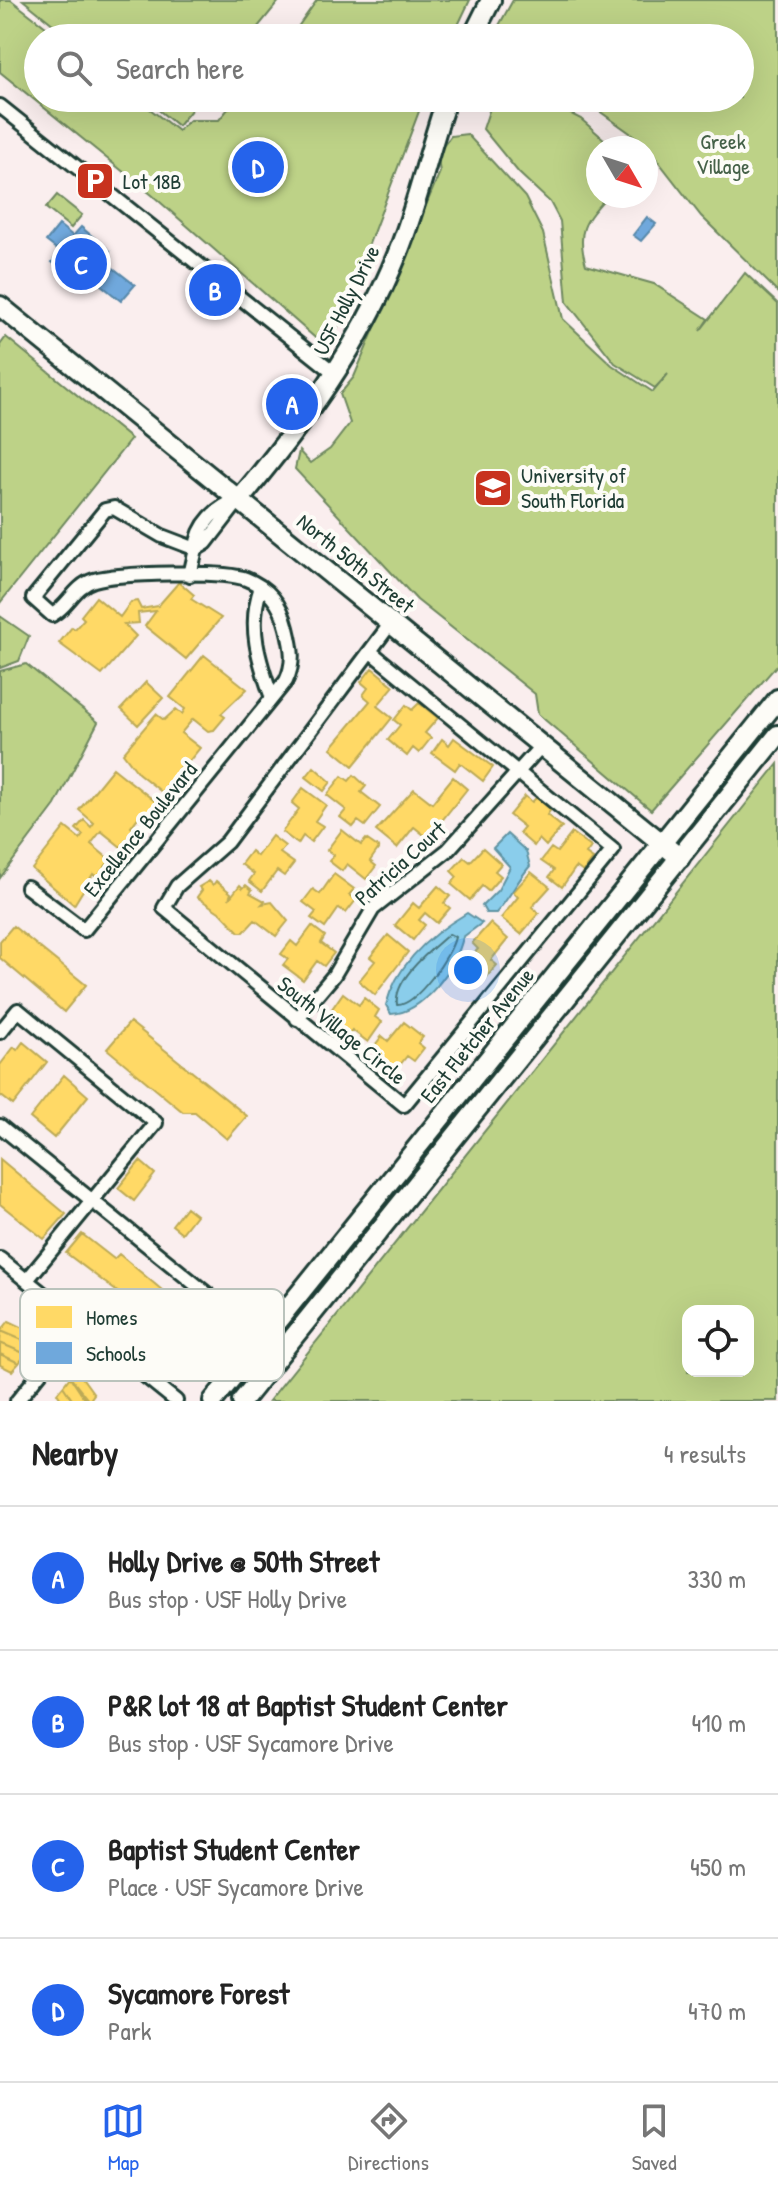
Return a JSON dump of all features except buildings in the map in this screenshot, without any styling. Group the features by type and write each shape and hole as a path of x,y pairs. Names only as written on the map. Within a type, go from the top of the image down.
{"main road":[{"path":"479,24 491,0"},
{"name":"USF Holly Drive","path":"240,499 336,374 361,333 399,251 443,112"},
{"name":"North 50th Street","path":"0,306 680,858"},
{"name":"East Fletcher Avenue","path":"284,1315 778,699"},
{"path":"284,1349 778,735"},
{"name":"East Fletcher Avenue","path":"213,1401 230,1381"},
{"path":"242,1401 258,1381"}],"street":[{"path":"0,106 336,374"},
{"path":"190,575 197,536 222,504 240,499"},
{"path":"196,549 162,536 114,508 105,510 33,598 52,615 89,581 143,572 244,577 261,587 254,605 254,628 258,658 272,698"},
{"name":"Excellence Boulevard","path":"27,887 84,930 272,698 291,670 294,653 283,609 261,587"},
{"name":"South Village Circle","path":"371,652 613,850 404,1105 164,908 177,886 227,842 391,623"},
{"name":"Patricia Court","path":"297,1019 334,975 373,909 448,850 542,745"},
{"path":"0,1032 18,1010 156,1123 27,1280"},
{"path":"0,1126 201,1289"},
{"path":"0,1259 38,1289"},
{"path":"17,1401 33,1381"},
{"path":"152,1381 176,1401"}],"green space":[{"path":"0,0 11,0 42,24 24,24 24,91 0,72"},
{"path":"23,0 280,0 260,24 53,24"},
{"path":"317,0 470,0 459,24 300,24"},
{"name":"Greek Village","path":"513,0 778,0 778,292 701,216 658,161 658,136 634,136 601,112 754,112 754,24 500,24"},
{"path":"49,112 154,112 178,131 190,120 219,120 226,112 419,112 329,350 152,195"},
{"path":"161,112 190,112 178,126"},
{"path":"489,112 567,112 600,136 586,136 586,208 597,208 582,235 586,265 654,284 708,319 700,331 745,273 778,304 778,664 651,810 538,714 535,694 417,600 295,469 299,451 310,463 330,449 350,423 340,394 354,377 440,172 437,154 451,136 467,134 525,197 543,233 563,319 612,365 653,392 668,374 655,388 615,363 567,302 560,221 550,202 519,173 483,129"},
{"path":"57,195 82,215 71,228 46,208"},
{"path":"6,337 131,439 0,603 0,345"},
{"path":"0,616 29,636 19,661 0,668"},
{"path":"26,664 98,722 55,805 0,878 0,671"},
{"path":"778,764 778,1401 269,1401"}],"water":[{"path":"507,834 526,851 530,866 496,913 486,913 482,906 498,890 510,867 493,848"},
{"path":"467,913 482,923 463,937 454,962 437,986 415,1006 391,1014 386,1005 407,963 428,940"}],"place":[{"name":"Sycamore Forest","path":"258,167"},
{"name":"Lot 18B","path":"95,181"},
{"name":"Baptist Student Center","path":"81,264"},
{"name":"P&R lot 18 at Baptist Student Center","path":"215,290"},
{"name":"Holly Drive @ 50th Street","path":"292,404"},
{"name":"University of South Florida","path":"493,488"}]}
